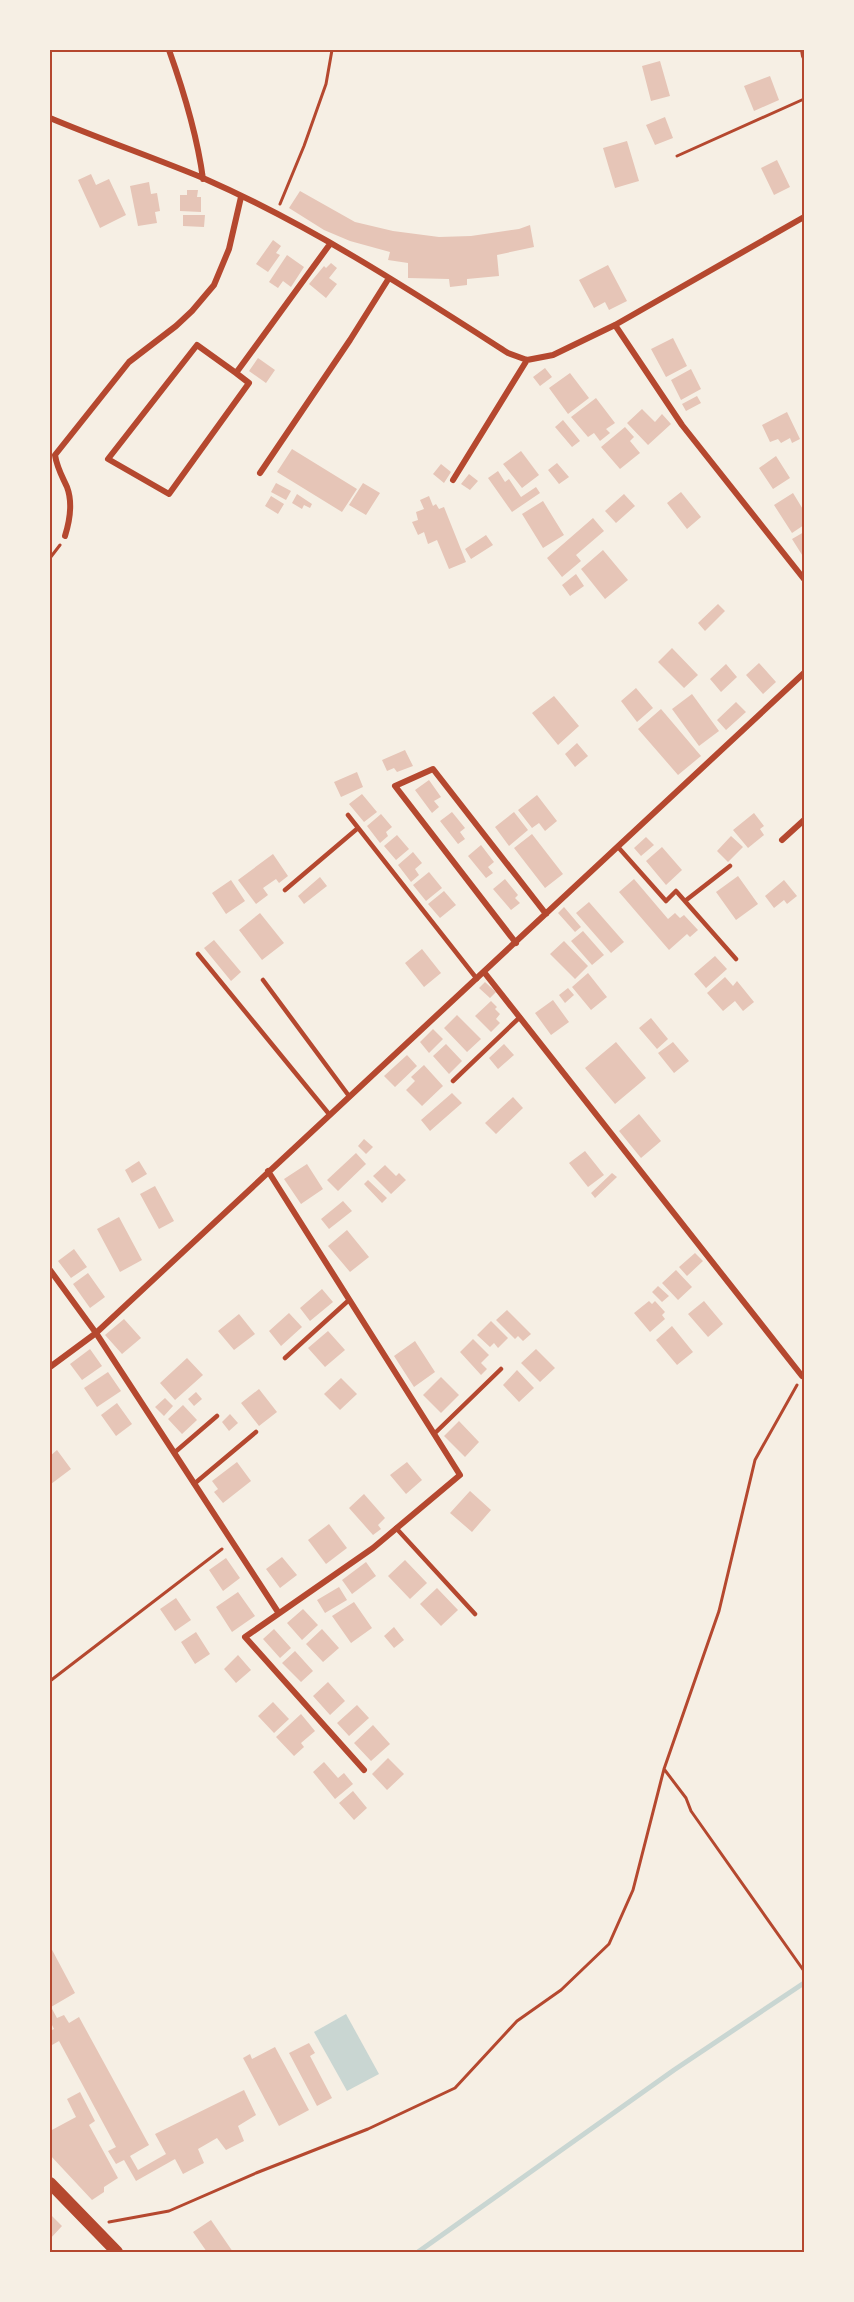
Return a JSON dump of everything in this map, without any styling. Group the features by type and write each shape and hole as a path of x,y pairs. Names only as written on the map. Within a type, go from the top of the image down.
{"main road":[{"path":"50,2183 117,2253"}],"street":[{"path":"169,50 200,153 203,178"},
{"path":"802,50 804,56"},
{"path":"50,118 203,178 276,214 389,278 508,353 527,360 553,355 615,325 804,217"},
{"path":"65,536 70,500 52,454 129,362 176,326 214,285 229,249 241,197"},
{"path":"236,373 330,244"},
{"path":"260,473 389,278"},
{"path":"615,325 682,425 804,579"},
{"path":"197,345 236,373 249,384 169,494 108,459 197,345"},
{"path":"453,480 527,360"},
{"path":"50,1367 96,1333 804,673"},
{"path":"516,943 396,786 433,769 546,915"},
{"path":"782,840 804,820"},
{"path":"484,972 802,1376"},
{"path":"268,1171 460,1475 373,1548 244,1636 364,1770"},
{"path":"50,1270 96,1333 278,1612"}],"lane":[{"path":"348,814 477,979"},
{"path":"285,890 358,828"},
{"path":"618,847 666,901 676,891 736,959"},
{"path":"685,901 730,866"},
{"path":"198,954 329,1114"},
{"path":"263,980 350,1096"},
{"path":"453,1081 520,1017"},
{"path":"285,1358 350,1300"},
{"path":"434,1434 501,1369"},
{"path":"174,1453 217,1416"},
{"path":"194,1484 256,1432"},
{"path":"396,1528 475,1614"}],"path":[{"path":"276,214 326,84 332,50"},
{"path":"677,156 804,99"},
{"path":"93,2228 111,2222 169,2211 256,2173 368,2129 455,2088 516,2021 561,1990 609,1944 633,1890 664,1769 719,1611 755,1460 802,1376"},
{"path":"50,1681 232,1542"},
{"path":"664,1769 686,1798 691,1811 766,1920 804,1971"}],"shaded area":[{"path":"346,2014 379,2074 347,2091 314,2032"}],"building":[{"path":"660,61 670,96 651,101 642,66"},
{"path":"770,76 779,100 754,111 744,86"},
{"path":"665,117 673,138 655,145 646,125"},
{"path":"627,141 639,181 615,188 603,148"},
{"path":"777,160 790,187 774,195 761,168"},
{"path":"91,174 96,185 109,179 126,215 100,228 78,180"},
{"path":"149,182 151,194 157,193 160,211 155,212 157,223 138,226 130,186"},
{"path":"187,190 198,190 197,197 201,197 201,212 180,211 180,195 187,195"},
{"path":"300,191 355,222 393,231 439,237 471,236 519,229 530,225 534,247 497,255 499,276 467,279 467,285 450,287 449,279 408,278 408,263 388,260 390,252 350,241 324,230 289,208"},
{"path":"183,215 205,215 204,227 183,226"},
{"path":"273,240 281,246 276,253 280,255 268,272 256,264"},
{"path":"287,255 304,267 291,287 283,281 278,288 269,282"},
{"path":"331,263 337,268 329,278 337,284 326,298 309,284 324,266 326,268"},
{"path":"608,265 627,301 609,310 605,302 594,308 579,280"},
{"path":"673,338 687,366 666,377 651,349"},
{"path":"258,358 275,370 266,383 249,371"},
{"path":"545,368 552,377 540,386 533,377"},
{"path":"691,369 701,389 681,400 671,380"},
{"path":"570,373 589,398 568,414 549,388"},
{"path":"697,396 701,403 686,411 682,404"},
{"path":"596,398 615,423 606,429 610,433 600,441 594,433 588,437 571,417"},
{"path":"642,409 655,422 662,414 671,424 648,445 627,423"},
{"path":"787,412 800,439 792,443 790,438 781,443 778,439 770,442 762,425"},
{"path":"563,420 580,441 572,447 555,427"},
{"path":"625,427 634,437 630,441 640,453 620,469 601,447"},
{"path":"292,449 357,489 342,512 277,472"},
{"path":"521,451 539,475 522,488 503,464"},
{"path":"776,456 790,478 773,489 759,468"},
{"path":"557,463 569,477 559,484 548,470"},
{"path":"441,464 451,472 444,483 433,474"},
{"path":"498,471 505,482 509,479 521,497 536,487 540,493 512,512 488,478"},
{"path":"469,474 478,481 470,490 461,484"},
{"path":"276,483 291,491 286,500 271,492"},
{"path":"363,483 380,493 366,515 349,505"},
{"path":"681,492 701,517 687,529 667,503"},
{"path":"793,493 804,511 804,525 792,533 774,505"},
{"path":"297,494 312,504 310,508 304,505 302,509 292,503"},
{"path":"624,494 635,506 616,523 605,511"},
{"path":"271,496 284,504 278,514 265,506"},
{"path":"429,496 433,506 436,504 439,509 444,507 466,562 449,569 437,540 428,544 424,532 418,535 412,522 418,520 416,512 424,509 420,500"},
{"path":"543,501 564,535 543,548 522,514"},
{"path":"593,518 604,531 576,555 581,561 562,577 547,558"},
{"path":"804,532 804,558 792,539"},
{"path":"486,535 493,545 471,559 465,549"},
{"path":"603,550 628,580 605,599 581,569"},
{"path":"576,574 584,586 570,596 562,585"},
{"path":"718,604 725,611 705,631 698,623"},
{"path":"672,648 698,675 684,688 658,662"},
{"path":"759,663 776,682 763,694 746,675"},
{"path":"726,664 737,677 721,692 710,679"},
{"path":"636,688 653,708 637,722 621,701"},
{"path":"692,694 719,731 699,746 672,709"},
{"path":"554,696 579,726 558,745 532,713"},
{"path":"736,702 746,712 726,730 717,720"},
{"path":"661,709 701,756 678,775 638,729"},
{"path":"577,743 588,756 575,767 565,754"},
{"path":"405,750 413,766 397,772 394,768 387,771 382,760"},
{"path":"357,772 363,787 341,797 334,782"},
{"path":"429,780 441,797 434,801 439,807 432,813 415,790"},
{"path":"362,794 377,812 364,822 349,804"},
{"path":"537,795 557,821 545,831 539,823 532,828 518,810"},
{"path":"452,812 465,828 460,832 465,839 458,844 440,821"},
{"path":"514,812 528,830 509,846 495,827"},
{"path":"754,813 764,826 760,829 764,835 748,848 733,830"},
{"path":"381,814 392,827 386,832 388,836 380,843 367,826"},
{"path":"532,834 563,874 545,888 514,848"},
{"path":"397,835 409,849 396,860 384,846"},
{"path":"731,836 743,847 728,862 717,851"},
{"path":"646,837 654,845 641,856 634,848"},
{"path":"481,845 494,862 488,867 493,873 486,878 468,856"},
{"path":"662,847 682,870 666,885 646,861"},
{"path":"413,852 422,863 415,869 419,875 411,882 398,865"},
{"path":"273,854 288,876 279,883 276,879 263,888 268,895 256,904 238,880"},
{"path":"429,872 442,888 426,901 413,885"},
{"path":"738,876 758,904 736,920 716,892"},
{"path":"320,877 327,886 304,904 298,896"},
{"path":"505,879 518,895 515,898 520,903 511,910 493,889"},
{"path":"634,879 668,919 675,913 680,918 684,915 698,930 690,937 687,934 669,950 619,892"},
{"path":"231,880 245,901 226,914 212,893"},
{"path":"784,880 797,896 787,904 784,900 774,908 765,896"},
{"path":"444,891 456,905 440,918 428,904"},
{"path":"589,902 624,942 611,953 576,913"},
{"path":"564,907 581,927 575,932 558,913"},
{"path":"260,913 284,943 262,960 239,930"},
{"path":"583,931 604,955 592,965 571,941"},
{"path":"214,940 241,972 231,981 204,948"},
{"path":"564,941 588,966 575,979 550,954"},
{"path":"422,949 441,973 424,987 405,963"},
{"path":"715,956 727,969 706,988 694,974"},
{"path":"588,973 607,997 591,1010 572,987"},
{"path":"725,977 733,986 737,981 754,1002 743,1011 735,1001 723,1011 707,993"},
{"path":"485,982 496,992 490,998 479,988"},
{"path":"568,988 574,995 565,1003 559,995"},
{"path":"553,1000 569,1022 551,1035 535,1013"},
{"path":"491,1001 500,1014 496,1019 500,1023 491,1032 475,1016"},
{"path":"457,1015 481,1039 467,1052 444,1028"},
{"path":"651,1018 668,1039 657,1049 639,1028"},
{"path":"433,1029 443,1039 429,1053 420,1042"},
{"path":"616,1042 646,1078 615,1104 585,1068"},
{"path":"673,1042 689,1061 674,1073 658,1053"},
{"path":"446,1044 462,1061 449,1074 433,1056"},
{"path":"504,1044 514,1055 498,1069 489,1058"},
{"path":"407,1055 417,1066 395,1087 384,1076"},
{"path":"424,1065 443,1086 422,1106 406,1090 415,1081 411,1077"},
{"path":"452,1093 462,1103 430,1131 421,1120"},
{"path":"513,1097 523,1108 496,1134 485,1123"},
{"path":"639,1114 661,1141 641,1158 619,1131"},
{"path":"364,1139 373,1147 366,1154 358,1146"},
{"path":"585,1151 604,1175 588,1187 569,1163"},
{"path":"356,1153 366,1164 338,1191 327,1180"},
{"path":"139,1161 147,1174 132,1183 125,1170"},
{"path":"307,1164 323,1189 301,1204 284,1179"},
{"path":"385,1165 396,1176 399,1173 406,1180 391,1194 373,1176"},
{"path":"612,1173 617,1177 595,1198 591,1193"},
{"path":"368,1180 387,1198 382,1203 364,1184"},
{"path":"155,1186 174,1221 159,1229 140,1194"},
{"path":"343,1201 352,1211 329,1229 321,1219"},
{"path":"119,1217 142,1260 120,1272 97,1229"},
{"path":"347,1230 369,1257 350,1272 328,1246"},
{"path":"74,1249 87,1267 71,1278 58,1261"},
{"path":"695,1253 703,1261 687,1276 679,1267"},
{"path":"676,1270 692,1287 678,1300 662,1283"},
{"path":"88,1273 105,1297 90,1308 73,1284"},
{"path":"658,1286 669,1296 662,1302 652,1292"},
{"path":"322,1289 333,1302 310,1321 300,1308"},
{"path":"649,1301 652,1304 655,1301 665,1312 662,1315 665,1319 650,1332 634,1313"},
{"path":"704,1301 723,1324 708,1337 688,1314"},
{"path":"507,1310 531,1334 523,1341 518,1336 515,1339 496,1320"},
{"path":"289,1313 302,1327 281,1346 269,1331"},
{"path":"239,1314 255,1334 234,1350 218,1331"},
{"path":"124,1319 141,1338 122,1354 105,1335"},
{"path":"491,1321 508,1338 498,1348 494,1343 490,1347 477,1335"},
{"path":"672,1326 693,1352 677,1365 656,1340"},
{"path":"328,1331 345,1350 325,1367 308,1348"},
{"path":"473,1339 489,1355 481,1363 487,1369 481,1375 460,1352"},
{"path":"415,1341 435,1372 414,1387 394,1356"},
{"path":"90,1349 102,1366 82,1380 70,1364"},
{"path":"536,1349 555,1368 540,1382 521,1363"},
{"path":"187,1358 203,1375 175,1400 160,1383"},
{"path":"517,1370 534,1388 519,1402 503,1385"},
{"path":"108,1372 121,1391 97,1407 84,1388"},
{"path":"441,1377 459,1395 441,1413 423,1395"},
{"path":"341,1378 357,1394 340,1410 324,1394"},
{"path":"259,1389 277,1412 259,1426 241,1403"},
{"path":"196,1392 202,1399 194,1406 188,1399"},
{"path":"165,1398 173,1406 164,1416 155,1407"},
{"path":"117,1403 132,1424 116,1436 101,1415"},
{"path":"183,1405 197,1420 182,1434 168,1419"},
{"path":"230,1414 238,1423 229,1431 222,1422"},
{"path":"459,1421 479,1442 465,1457 444,1436"},
{"path":"57,1450 71,1469 51,1484 50,1456"},
{"path":"237,1462 251,1481 223,1503 214,1492 218,1489 212,1481"},
{"path":"407,1462 422,1480 406,1494 390,1475"},
{"path":"470,1491 491,1510 472,1532 450,1513"},
{"path":"364,1494 385,1518 378,1525 381,1529 373,1535 349,1508"},
{"path":"329,1524 347,1548 326,1564 308,1540"},
{"path":"282,1557 297,1575 280,1588 266,1569"},
{"path":"226,1558 240,1578 223,1591 209,1570"},
{"path":"405,1560 427,1583 410,1599 388,1576"},
{"path":"366,1562 376,1576 352,1594 342,1580"},
{"path":"339,1587 347,1600 325,1613 317,1600"},
{"path":"437,1588 458,1610 441,1626 420,1604"},
{"path":"238,1592 255,1616 232,1632 216,1607"},
{"path":"176,1598 191,1620 175,1631 160,1609"},
{"path":"354,1602 372,1628 351,1643 332,1616"},
{"path":"303,1609 318,1625 302,1640 287,1623"},
{"path":"394,1627 404,1640 394,1648 384,1636"},
{"path":"274,1629 291,1648 280,1658 263,1639"},
{"path":"322,1629 339,1648 323,1662 306,1644"},
{"path":"196,1632 210,1654 195,1664 181,1642"},
{"path":"295,1651 313,1671 301,1682 282,1663"},
{"path":"238,1655 251,1670 236,1683 224,1669"},
{"path":"328,1682 345,1701 330,1715 313,1696"},
{"path":"273,1702 289,1719 274,1733 258,1716"},
{"path":"357,1705 369,1718 349,1736 337,1723"},
{"path":"301,1714 315,1731 301,1743 304,1747 294,1756 276,1737"},
{"path":"373,1725 390,1744 371,1761 354,1743"},
{"path":"388,1758 404,1774 387,1790 372,1774"},
{"path":"324,1762 338,1778 344,1773 353,1784 335,1799 313,1772"},
{"path":"353,1791 367,1808 354,1820 339,1803"},
{"path":"50,1946 75,1993 51,2007 57,2018 64,2015 69,2023 79,2017 149,2145 130,2156 138,2170 166,2154 155,2134 244,2090 256,2115 238,2126 244,2141 226,2150 217,2138 198,2149 204,2163 183,2174 175,2159 136,2181 124,2160 116,2164 108,2151 116,2147 59,2041 52,2045 50,2041 50,2031 54,2029 50,2021"},
{"path":"309,2043 315,2053 310,2056 332,2098 317,2106 289,2053"},
{"path":"275,2047 309,2110 279,2126 243,2058 250,2054 252,2059"},
{"path":"80,2092 95,2121 89,2125 118,2178 104,2187 104,2192 92,2200 50,2155 50,2131 76,2117 67,2099"},
{"path":"50,2214 62,2226 50,2239"},
{"path":"211,2220 233,2252 207,2252 193,2232"}],"waterway":[{"path":"418,2252 674,2070 804,1983"}]}
